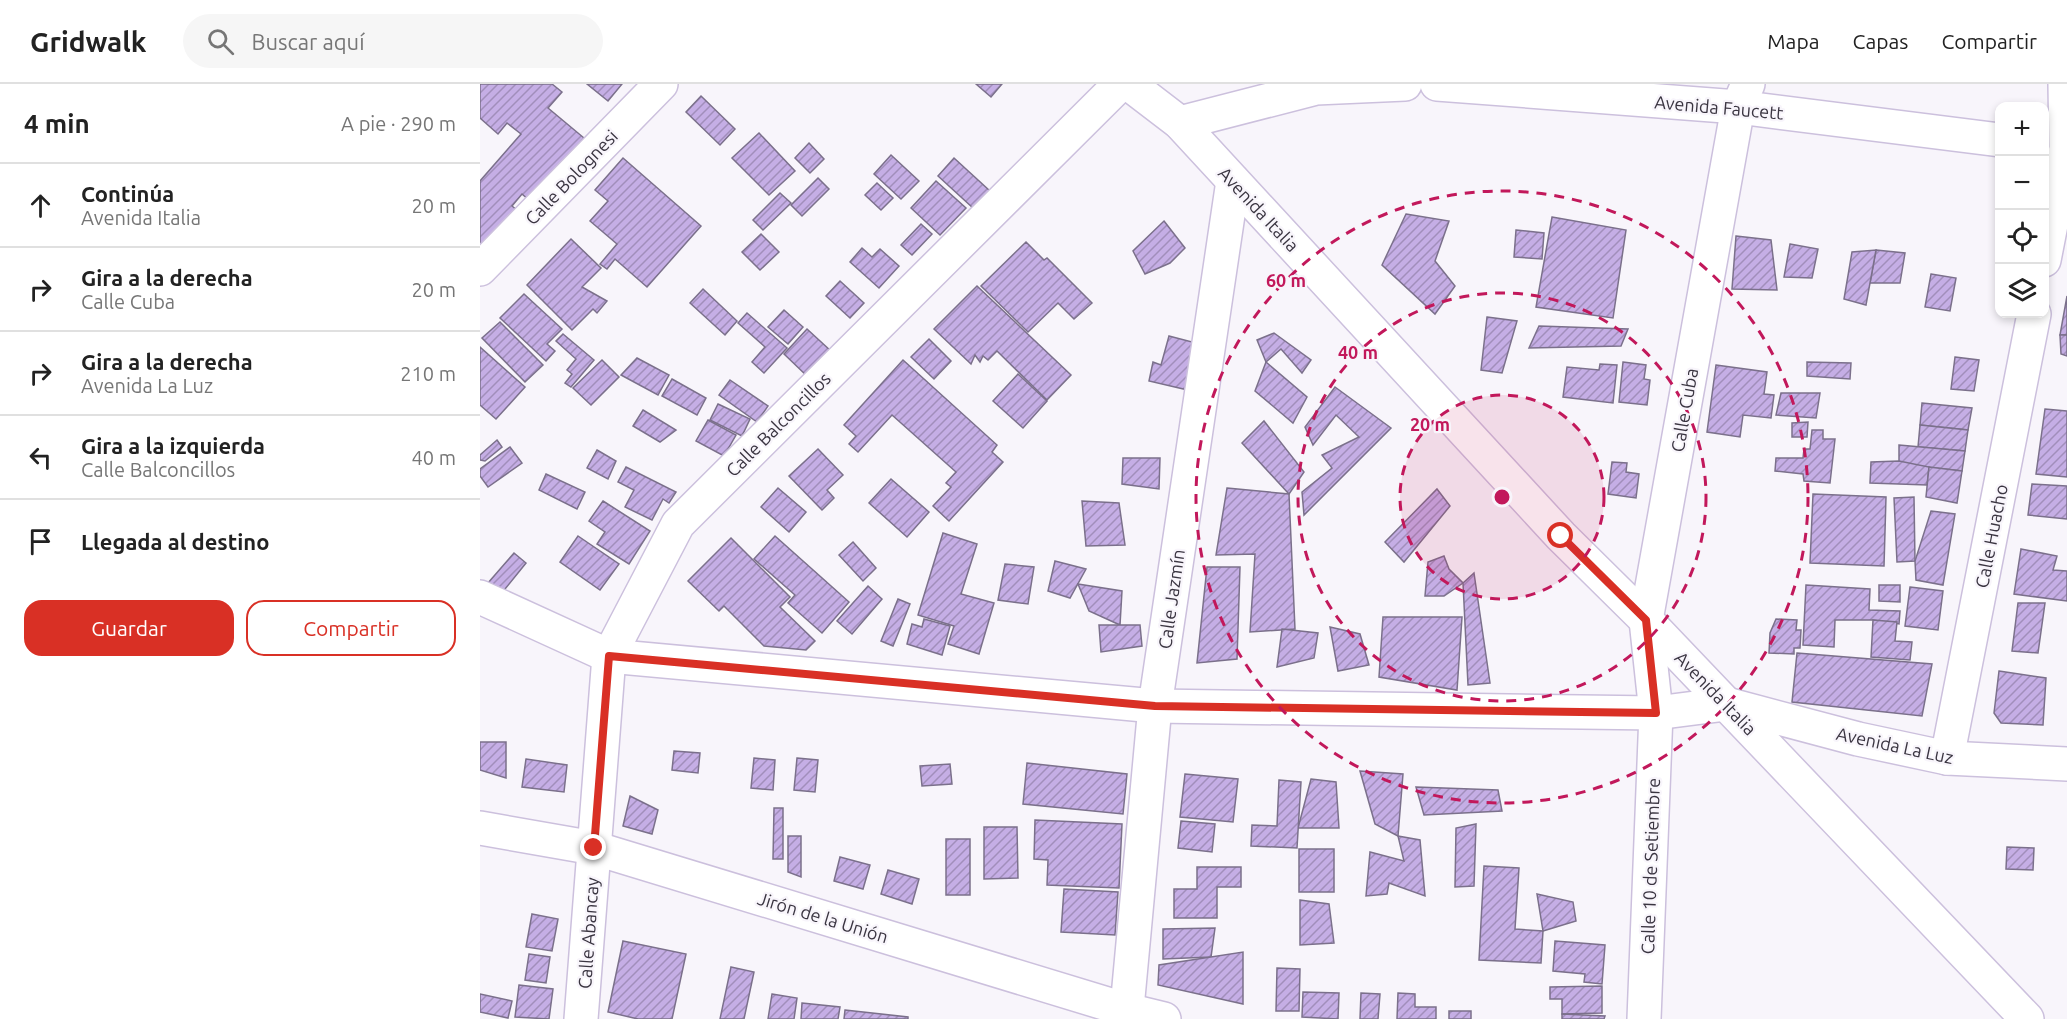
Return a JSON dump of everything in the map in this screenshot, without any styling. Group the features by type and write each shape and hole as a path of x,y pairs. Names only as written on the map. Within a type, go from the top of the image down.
{"street":[{"name":"Calle Bolognesi","path":"480,269 662,84"},
{"name":"Calle Balconcillos","path":"594,848 609,656 678,524 1120,84"},
{"name":"Avenida Italia","path":"1129,84 1180,123 1561,536 1646,620 2027,1019"},
{"path":"1180,123 1265,94 1316,88 1405,84"},
{"name":"Avenida Faucett","path":"1437,84 1743,95 1995,139"},
{"path":"2049,236 2067,148 2065,84"},
{"name":"Calle Cuba","path":"1656,713 1646,620 1743,95"},
{"path":"2049,146 2067,148"},
{"name":"Calle Jazmín","path":"1126,1014 1155,706 1233,181"},
{"name":"Calle Huacho","path":"1947,758 2033,318"},
{"path":"480,597 609,656 1155,706 1656,713 1726,704"},
{"name":"Avenida La Luz","path":"1726,704 1858,739 1947,758 2067,764"},
{"name":"Calle 10 de Setiembre","path":"1644,1019 1656,713"},
{"name":"Jirón de la Unión","path":"480,828 594,848 1126,1014 1164,1019"},
{"name":"Calle Abancay","path":"581,1019 594,848"}],"building":[{"path":"480,84 552,84 562,92 548,108 584,138 530,201 522,194 512,206 518,211 480,256 480,181 521,134 507,123 498,134 480,118"},
{"path":"587,84 622,84 608,101"},
{"path":"976,84 1002,84 991,97"},
{"path":"701,96 735,129 720,145 686,112"},
{"path":"759,133 795,171 769,195 732,158"},
{"path":"809,143 824,159 810,173 795,158"},
{"path":"891,155 919,181 901,199 874,174"},
{"path":"623,158 701,226 647,287 615,259 607,269 600,264 617,244 590,221 608,201 595,190"},
{"path":"954,158 990,191 973,208 938,176"},
{"path":"818,178 829,189 802,216 791,205"},
{"path":"936,181 966,208 940,235 911,208"},
{"path":"877,183 893,198 881,210 865,195"},
{"path":"780,193 791,203 763,230 753,220"},
{"path":"1406,214 1449,221 1435,261 1455,286 1435,314 1382,265"},
{"path":"1552,217 1626,230 1613,318 1536,307"},
{"path":"1164,221 1185,248 1170,263 1145,274 1133,251"},
{"path":"921,224 932,234 912,255 901,245"},
{"path":"1516,230 1544,233 1542,259 1514,257"},
{"path":"761,234 779,252 760,270 742,252"},
{"path":"1736,236 1771,240 1777,290 1732,289"},
{"path":"571,239 601,268 582,287 607,301 597,313 593,309 572,330 527,285"},
{"path":"1026,242 1044,260 1047,258 1092,303 1074,319 1058,303 1028,332 981,286"},
{"path":"1790,244 1818,249 1812,278 1784,277"},
{"path":"862,248 872,257 880,249 899,266 879,288 850,262"},
{"path":"1876,250 1905,253 1900,283 1870,283"},
{"path":"1876,250 1866,305 1844,299 1852,252"},
{"path":"1931,274 1956,278 1950,311 1925,307"},
{"path":"840,281 864,303 850,318 826,296"},
{"path":"977,286 1071,375 1047,400 997,351 988,360 983,356 980,362 975,355 971,364 934,329"},
{"path":"703,289 737,321 725,335 690,303"},
{"path":"524,294 562,329 547,344 555,351 546,361 500,318"},
{"path":"2067,296 2067,335 2060,335"},
{"path":"784,310 803,327 788,344 768,327"},
{"path":"747,313 787,348 764,373 752,362 765,347 738,323"},
{"path":"1487,317 1517,321 1502,373 1481,370"},
{"path":"500,322 543,365 525,382 482,338"},
{"path":"1539,326 1628,329 1621,346 1529,348"},
{"path":"807,329 832,352 808,377 784,354"},
{"path":"1274,333 1311,360 1302,373 1281,349 1266,362 1257,340"},
{"path":"563,334 594,360 571,387 565,383 572,374 567,370 576,359 556,341"},
{"path":"2060,335 2067,335 2067,356 2061,354"},
{"path":"1169,336 1196,343 1192,391 1149,381 1153,362 1161,365"},
{"path":"929,339 951,361 934,379 911,357"},
{"path":"480,347 525,387 496,419 480,405"},
{"path":"1955,357 1979,360 1974,391 1951,389"},
{"path":"637,358 669,375 658,395 621,375"},
{"path":"602,360 619,377 591,405 573,388"},
{"path":"903,360 997,445 992,452 1003,462 949,521 933,506 951,487 946,483 956,472 892,415 858,452 849,444 856,436 844,425"},
{"path":"1266,362 1307,397 1293,423 1255,391"},
{"path":"1623,362 1646,365 1644,379 1650,380 1647,405 1619,402"},
{"path":"1807,362 1851,363 1850,379 1807,376"},
{"path":"1600,364 1617,365 1613,403 1563,397 1567,367 1599,370"},
{"path":"1716,365 1767,372 1764,394 1774,395 1771,418 1743,415 1740,437 1707,432"},
{"path":"1018,374 1047,401 1023,428 993,401"},
{"path":"672,379 706,398 697,415 662,396"},
{"path":"730,380 768,406 757,422 719,395"},
{"path":"1335,387 1391,428 1304,515 1302,492 1332,468 1322,455 1359,437 1336,415 1313,445 1305,427"},
{"path":"1781,393 1820,393 1816,418 1776,415"},
{"path":"1922,403 1972,408 1968,430 1920,425"},
{"path":"718,404 750,419 742,436 710,420"},
{"path":"2045,409 2067,411 2067,477 2036,474"},
{"path":"643,410 676,430 660,442 633,426"},
{"path":"708,420 736,435 724,456 696,441"},
{"path":"1264,421 1304,472 1289,494 1242,443"},
{"path":"1808,422 1807,437 1792,437 1792,423"},
{"path":"1920,425 1968,430 1965,451 1918,447"},
{"path":"1812,430 1823,430 1823,439 1835,439 1830,483 1804,481 1803,474 1775,471 1776,458 1803,458 1804,449 1810,449"},
{"path":"497,440 502,447 485,461 480,460 480,455"},
{"path":"1899,445 1965,451 1962,471 1899,464"},
{"path":"510,447 522,463 488,487 480,476 480,469"},
{"path":"818,449 843,475 827,490 834,498 822,510 789,476"},
{"path":"597,450 616,461 608,479 587,468"},
{"path":"1123,458 1160,458 1159,489 1122,484"},
{"path":"1899,461 1929,467 1927,485 1870,483 1871,462"},
{"path":"1612,462 1627,463 1626,472 1639,474 1636,498 1608,494"},
{"path":"626,467 676,492 669,503 663,499 652,520 625,507 634,490 618,482"},
{"path":"1929,467 1962,471 1957,503 1926,497"},
{"path":"546,474 585,492 577,509 539,490"},
{"path":"891,479 929,512 907,537 869,503"},
{"path":"2032,484 2067,486 2067,519 2028,515"},
{"path":"778,488 806,512 789,532 761,507"},
{"path":"1227,488 1289,494 1295,629 1250,632 1255,554 1216,555"},
{"path":"1437,489 1450,506 1404,562 1385,542"},
{"path":"1813,494 1886,497 1884,566 1810,563"},
{"path":"1914,497 1915,561 1897,562 1894,498"},
{"path":"603,501 650,531 629,564 597,544 605,532 589,521"},
{"path":"1082,501 1119,503 1125,545 1086,546"},
{"path":"1931,511 1955,514 1943,585 1916,580 1915,561"},
{"path":"943,533 977,544 961,594 994,603 979,654 948,644 954,626 918,615"},
{"path":"578,536 619,564 600,590 560,562"},
{"path":"775,536 849,602 822,633 788,603 795,595 754,559"},
{"path":"731,538 790,597 780,607 815,641 806,650 764,646 724,606 719,611 688,581"},
{"path":"853,542 876,568 863,581 839,555"},
{"path":"2021,549 2057,556 2053,570 2067,571 2067,601 2014,594"},
{"path":"514,553 526,563 501,594 488,583"},
{"path":"1444,556 1449,569 1463,583 1444,596 1425,596 1428,562"},
{"path":"1055,561 1086,569 1070,598 1048,591"},
{"path":"1005,564 1034,567 1028,604 998,600"},
{"path":"1207,567 1240,567 1237,659 1197,663"},
{"path":"1474,573 1490,683 1468,685 1463,583"},
{"path":"1078,584 1122,591 1120,625 1089,611"},
{"path":"1806,585 1870,589 1869,610 1900,611 1899,624 1873,620 1835,620 1834,647 1803,645"},
{"path":"1879,585 1900,585 1900,602 1879,601"},
{"path":"868,586 882,599 852,634 837,621"},
{"path":"1910,587 1943,591 1938,630 1905,626"},
{"path":"898,599 910,604 893,646 881,641"},
{"path":"2018,603 2045,603 2038,653 2012,651"},
{"path":"1383,617 1462,617 1457,690 1379,677"},
{"path":"924,619 950,626 942,655 907,644 912,624 922,627"},
{"path":"1776,619 1797,620 1796,630 1801,630 1800,648 1794,648 1794,654 1769,653 1770,633"},
{"path":"1873,620 1897,622 1895,641 1912,642 1910,660 1871,657"},
{"path":"1099,625 1140,625 1142,646 1101,652"},
{"path":"1330,627 1360,634 1369,665 1338,671"},
{"path":"1282,629 1318,633 1314,658 1277,667"},
{"path":"1797,653 1932,664 1922,716 1792,702"},
{"path":"1999,671 2046,678 2043,725 2001,723 1994,713"},
{"path":"480,742 506,742 506,778 480,770"},
{"path":"674,751 700,753 698,773 672,770"},
{"path":"754,758 775,760 773,790 751,788"},
{"path":"797,758 818,760 815,792 794,790"},
{"path":"526,759 567,765 564,792 522,787"},
{"path":"1027,763 1127,774 1123,814 1023,804"},
{"path":"950,764 952,784 922,786 920,766"},
{"path":"1360,771 1403,774 1398,836 1375,824"},
{"path":"1185,774 1238,779 1233,822 1180,817"},
{"path":"1311,779 1336,782 1339,828 1298,828"},
{"path":"1279,780 1301,782 1297,848 1251,846 1252,825 1277,826"},
{"path":"1416,787 1498,790 1502,811 1424,815"},
{"path":"630,796 658,810 652,834 623,826"},
{"path":"774,808 783,808 783,859 773,859"},
{"path":"1035,820 1122,824 1119,888 1047,885 1048,860 1034,859"},
{"path":"1181,821 1215,824 1212,852 1178,848"},
{"path":"1476,824 1474,886 1455,887 1456,828"},
{"path":"984,827 1017,827 1018,878 984,879"},
{"path":"788,836 801,836 801,877 788,872"},
{"path":"1398,836 1420,840 1425,896 1389,883 1387,894 1366,896 1370,852 1404,861"},
{"path":"946,839 970,839 970,895 946,895"},
{"path":"2007,847 2034,848 2033,870 2006,869"},
{"path":"1299,849 1334,849 1334,892 1299,892"},
{"path":"840,857 870,865 863,889 834,881"},
{"path":"1484,866 1519,868 1515,929 1543,931 1541,963 1479,960"},
{"path":"1197,867 1241,867 1241,887 1217,887 1217,918 1174,918 1174,889 1197,889"},
{"path":"888,870 919,879 912,904 881,894"},
{"path":"1064,889 1118,892 1115,935 1061,932"},
{"path":"1537,894 1573,902 1576,921 1543,931"},
{"path":"1300,900 1329,904 1334,943 1300,945"},
{"path":"532,914 558,919 552,951 526,947"},
{"path":"1215,928 1211,957 1163,959 1163,929"},
{"path":"623,941 686,954 672,1019 638,1019 608,1012"},
{"path":"1555,941 1605,945 1602,984 1584,982 1585,974 1553,971"},
{"path":"1243,952 1243,1004 1158,985 1159,965"},
{"path":"529,954 550,957 546,983 525,980"},
{"path":"731,967 754,972 744,1019 720,1019"},
{"path":"1277,968 1300,969 1299,1011 1276,1011"},
{"path":"519,985 553,989 549,1019 515,1017"},
{"path":"1602,986 1602,1013 1562,1014 1562,999 1550,999 1550,987"},
{"path":"1303,992 1339,993 1338,1019 1302,1017"},
{"path":"1361,993 1380,994 1378,1019 1360,1019"},
{"path":"1398,993 1415,994 1415,1007 1436,1007 1436,1019 1397,1019"},
{"path":"480,994 512,1001 508,1018 480,1012"},
{"path":"772,994 797,998 794,1019 768,1019"},
{"path":"802,1003 840,1007 838,1019 801,1019"},
{"path":"845,1010 908,1017 908,1019 844,1019"},
{"path":"1449,1011 1471,1011 1471,1019 1449,1019"},
{"path":"1562,1014 1605,1016 1604,1019 1562,1019"}],"route":[{"path":"594,848 609,656 1155,706 1656,713 1646,620 1561,536"}]}
